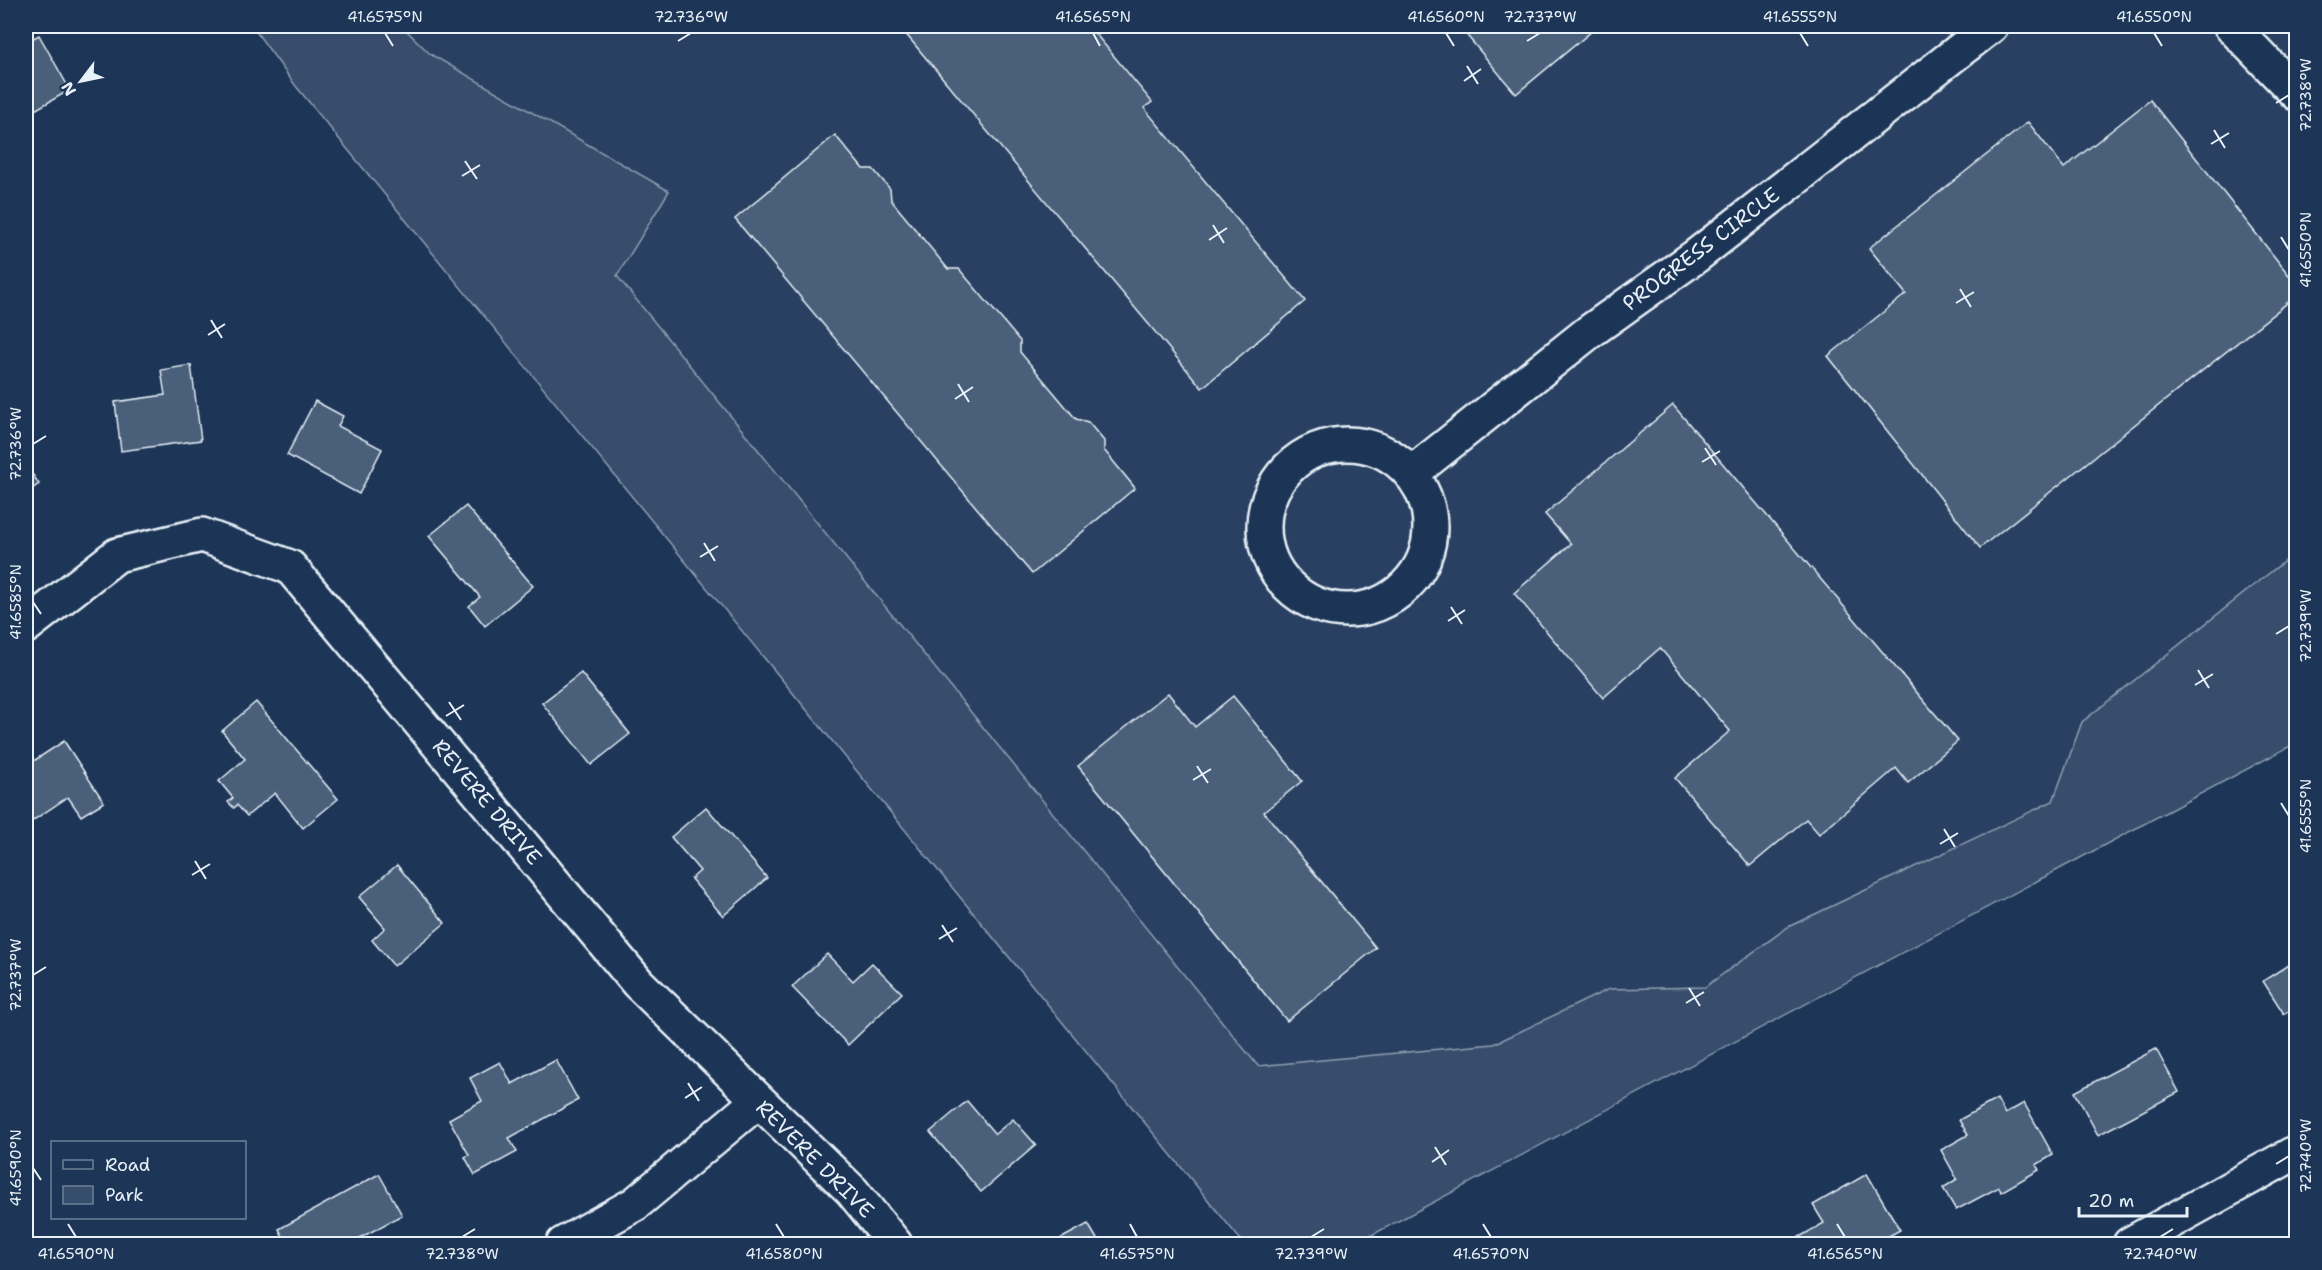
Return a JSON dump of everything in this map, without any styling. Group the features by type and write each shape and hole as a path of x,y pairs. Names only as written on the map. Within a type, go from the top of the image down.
{"street":[{"name":"PROGRESS CIRCLE","path":"1412,473 1589,332 1696,256 1991,26"},
{"path":"2231,26 2296,93"},
{"path":"1344,443 1369,446 1393,457 1412,473 1424,494 1430,517 1430,541 1422,563 1397,594 1367,608 1352,610 1318,604 1290,586 1276,568 1267,548 1264,525 1268,500 1280,478 1298,460 1319,448 1344,443"},
{"name":"REVERE DRIVE","path":"26,626 117,555 202,535 290,567 638,983 852,1191 896,1245"},
{"path":"563,1245 635,1204 758,1101"},
{"path":"2148,1241 2296,1152"}],"shaded area":[{"path":"402,26 2294,26 2296,28 2296,552 2082,722 2053,801 1788,927 1705,987 1609,989 1494,1044 1258,1066 617,276 430,54"}],"green space":[{"path":"252,26 402,26 430,54 669,191 617,276 1258,1066 1494,1044 1609,989 1705,987 1788,927 2053,801 2082,722 2296,552 2296,743 1355,1244 1244,1244 295,85"}],"building":[{"path":"914,26 1089,26 1152,102 1144,108 1305,301 1202,388 905,33"},
{"path":"1459,26 1598,26 1516,94"},
{"path":"39,35 70,90 26,115 26,42"},
{"path":"2150,100 2296,284 2296,296 1980,548 1828,356 1906,294 1869,248 2028,122 2064,168"},
{"path":"835,135 863,169 873,169 890,189 891,200 948,269 959,269 1020,341 1020,352 1076,419 1088,422 1104,441 1104,450 1135,488 1032,574 735,219"},
{"path":"191,365 201,440 121,451 115,402 165,395 161,370"},
{"path":"315,401 343,416 338,426 382,449 359,494 287,455"},
{"path":"1673,405 1958,741 1908,783 1896,768 1819,834 1806,819 1750,866 1675,778 1730,731 1660,648 1603,698 1514,593 1571,544 1545,514"},
{"path":"26,465 39,484 26,493"},
{"path":"466,506 533,586 485,626 469,606 480,597 429,536"},
{"path":"581,673 630,734 591,765 542,703"},
{"path":"1168,693 1195,727 1233,696 1302,781 1264,812 1376,948 1287,1021 1078,766"},
{"path":"256,702 338,799 303,828 275,793 247,816 237,805 234,808 228,802 233,798 219,781 245,759 222,731"},
{"path":"64,741 104,802 81,816 68,797 26,825 26,766"},
{"path":"706,807 767,878 723,916 691,879 700,871 671,837"},
{"path":"397,865 445,923 394,966 372,940 385,928 359,897"},
{"path":"827,954 853,981 872,963 902,993 848,1045 792,987"},
{"path":"2296,960 2296,1006 2284,1014 2263,981"},
{"path":"2156,1049 2179,1092 2098,1135 2075,1092"},
{"path":"556,1060 578,1100 509,1138 517,1152 475,1175 465,1157 469,1155 449,1119 482,1101 470,1078 500,1062 512,1084"},
{"path":"1997,1099 2005,1114 2024,1103 2053,1155 2036,1165 2039,1170 2001,1192 1999,1187 1956,1210 1943,1188 1957,1179 1941,1150 1968,1135 1959,1120"},
{"path":"967,1101 995,1134 1013,1119 1036,1145 981,1192 930,1132"},
{"path":"379,1174 402,1215 349,1244 287,1244 279,1229"},
{"path":"1867,1174 1900,1230 1874,1244 1787,1244 1824,1223 1813,1205"},
{"path":"1088,1224 1100,1244 1051,1244"}]}
